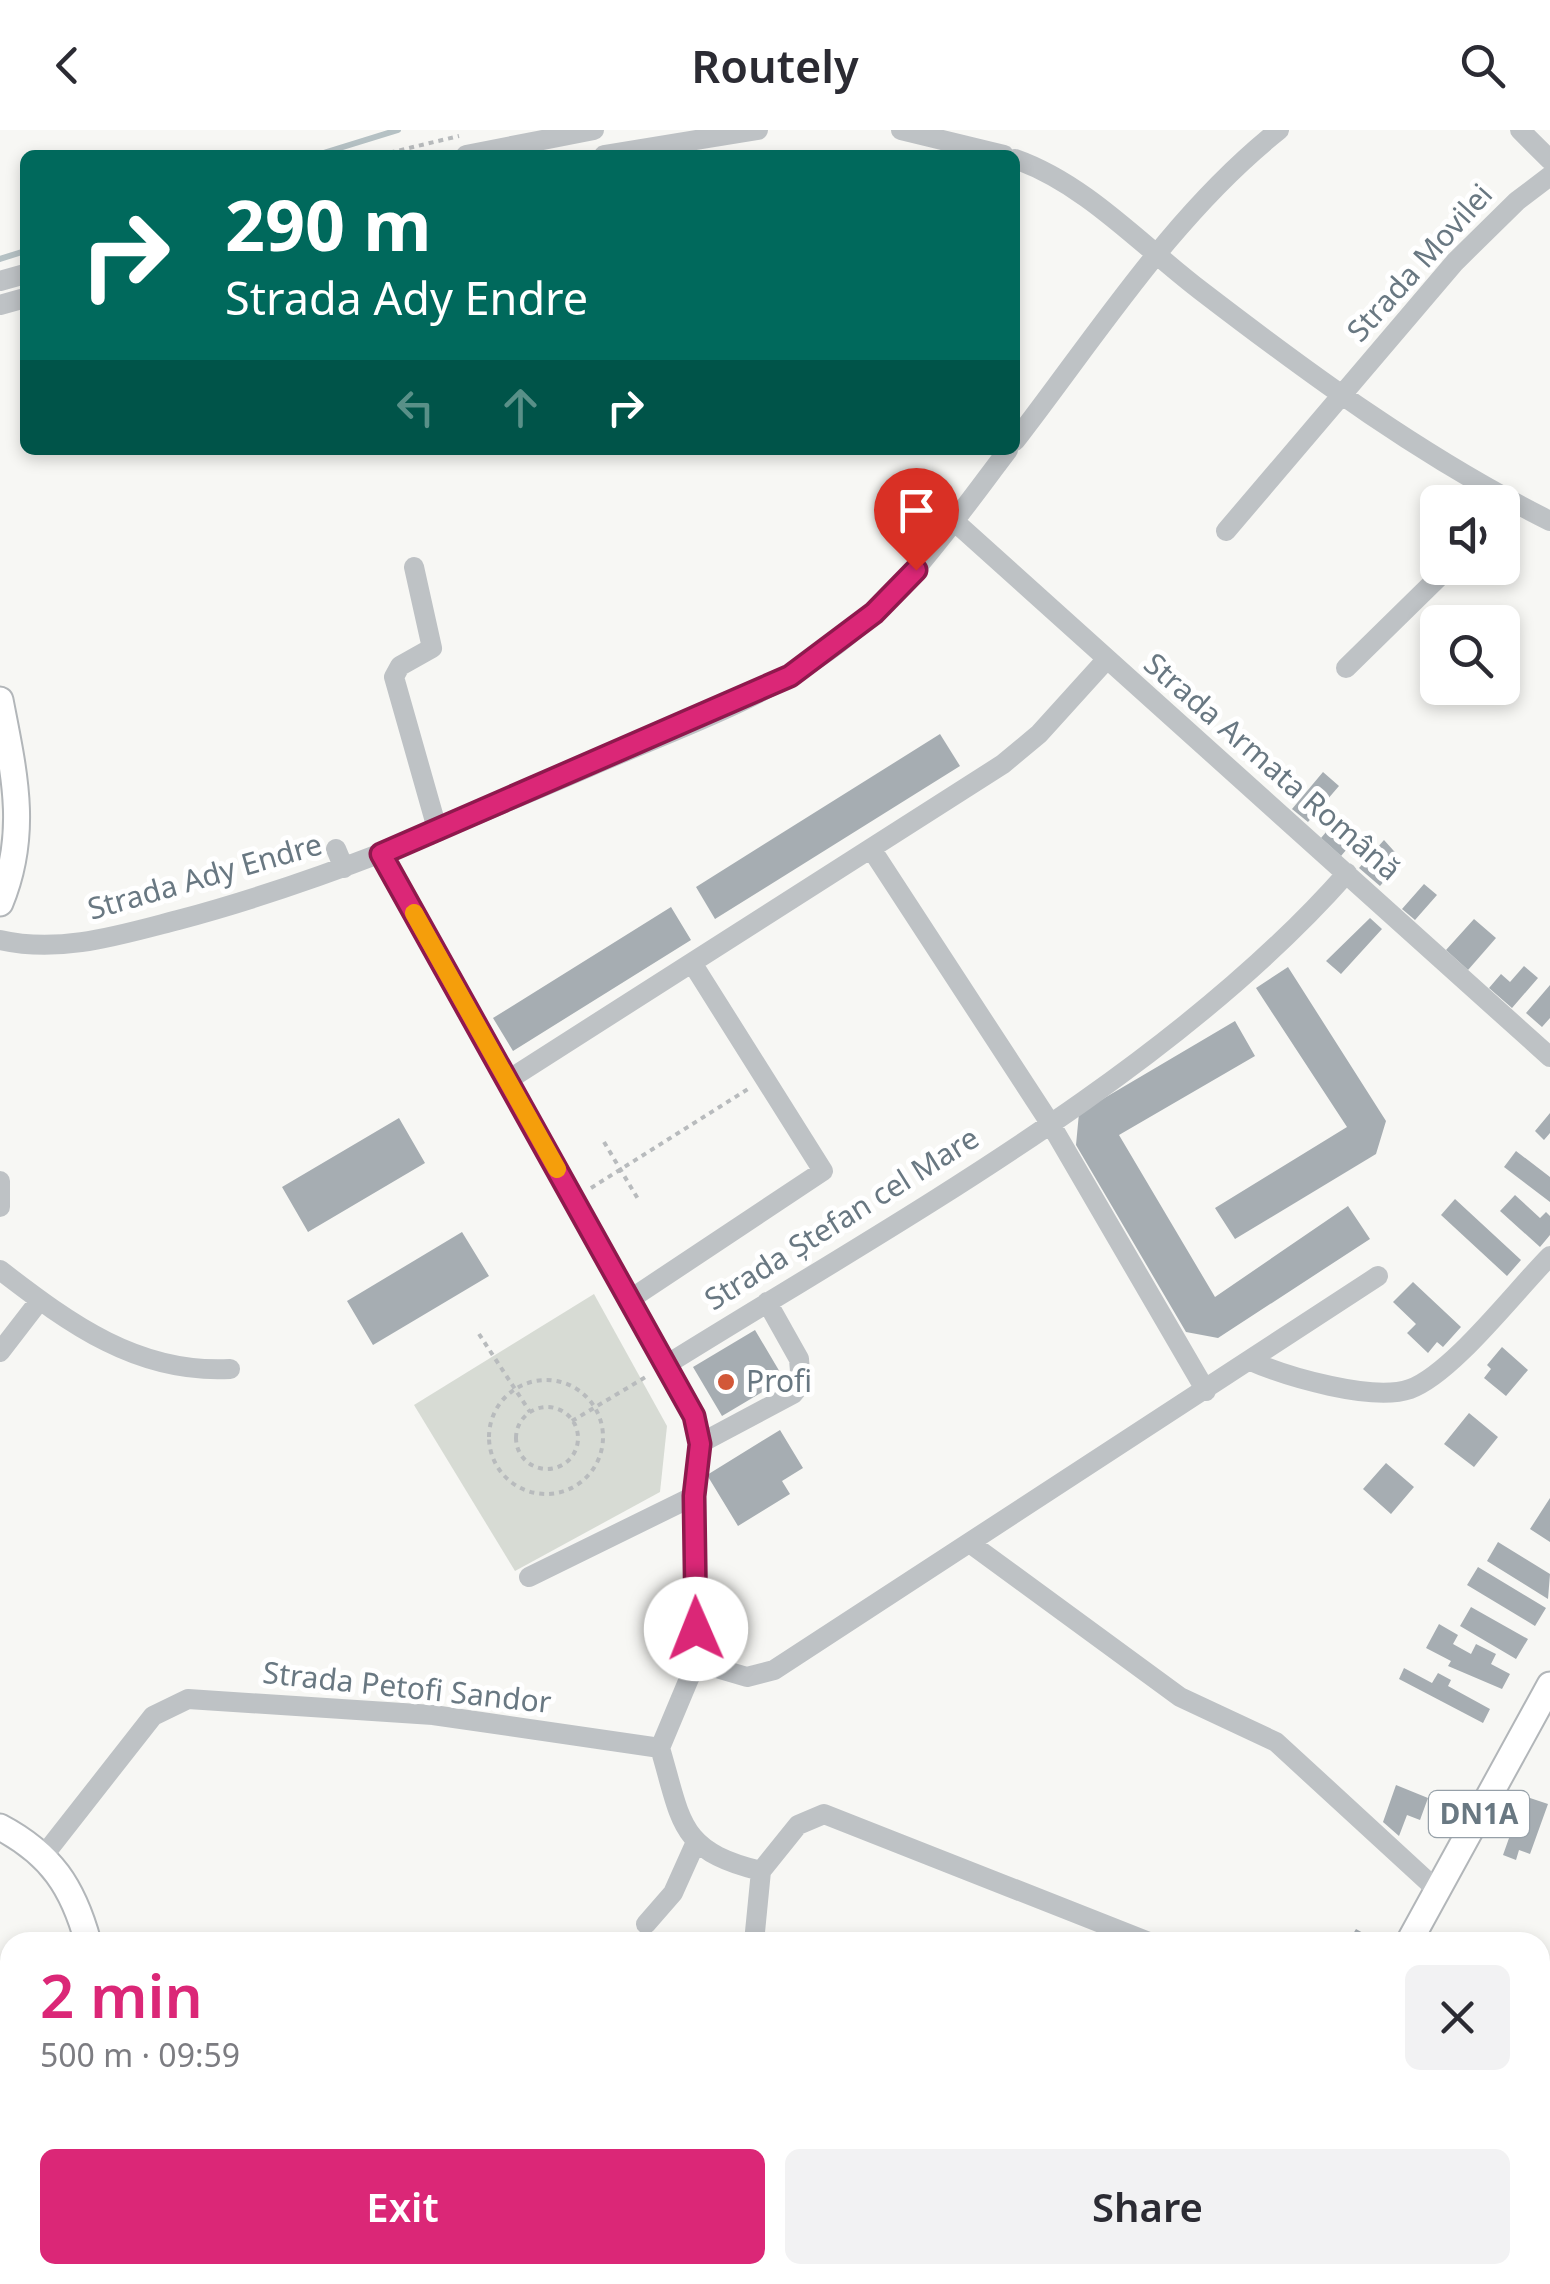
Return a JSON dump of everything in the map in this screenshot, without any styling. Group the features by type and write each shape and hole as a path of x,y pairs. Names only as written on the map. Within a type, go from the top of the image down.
{"main road":[{"path":"0,700 20,819 15,858 0,904"},
{"name":"DN1A","path":"1414,1932 1550,1685"},
{"path":"0,1827 44,1855 71,1889 85,1932"}],"street":[{"path":"492,150 594,130"},
{"path":"635,150 758,130"},
{"path":"901,130 983,150"},
{"path":"1020,434 1157,256 1219,184 1280,130"},
{"path":"1520,130 1550,160"},
{"path":"1020,162 1080,192 1157,256 1341,396 1474,485"},
{"name":"Strada Movilei","path":"1226,531 1455,262 1517,201 1550,176"},
{"name":"Strada Ady Endre","path":"0,940 58,945 104,939 286,891 340,859 381,854 438,832 790,676 874,613 954,521 1004,455"},
{"path":"1520,512 1550,521"},
{"name":"Strada Armata Română","path":"954,521 1550,1057"},
{"path":"414,567 432,648 400,666 394,677 438,832"},
{"path":"1346,668 1431,585"},
{"path":"508,1080 694,966 1003,764 1039,734 1106,660"},
{"path":"872,850 1050,1123 1206,1390"},
{"path":"381,854 694,1416 700,1444 694,1496 696,1662 660,1748 682,1820 695,1844 712,1856 761,1871"},
{"name":"Strada Ștefan cel Mare","path":"666,1365 1050,1123 1230,986 1315,910 1347,873"},
{"path":"629,1300 823,1171 694,966"},
{"path":"0,1181 0,1207"},
{"path":"1251,1362 1303,1378 1372,1391 1411,1389 1460,1351 1550,1256"},
{"path":"0,1270 114,1348 192,1371 230,1369"},
{"path":"696,1662 747,1678 774,1670 1378,1276"},
{"path":"0,1352 40,1300"},
{"path":"700,1444 793,1394 801,1384 799,1358 766,1302"},
{"path":"529,1577 694,1496"},
{"path":"971,1544 1180,1697 1276,1742 1437,1890"},
{"name":"Strada Petofi Sandor","path":"44,1855 153,1716 188,1699 432,1715 660,1748"},
{"path":"755,1932 761,1871 798,1825 824,1814 1124,1932"},
{"path":"646,1924 673,1893 695,1844"}],"path":[{"path":"402,150 471,134"},
{"path":"574,1199 764,1079"},
{"path":"604,1142 638,1199"},
{"path":"480,1334 530,1412"},
{"path":"572,1420 666,1365"},
{"path":"550,1380 583,1393 595,1407 603,1441 598,1459 576,1486 541,1494 509,1480 491,1450 493,1415 516,1388 550,1380"},
{"path":"548,1407 572,1420 575,1450 561,1466 540,1469 523,1458 516,1439 530,1412 548,1407"}],"shaded area":[{"path":"594,1294 667,1426 660,1492 515,1571 414,1405"}],"building":[{"path":"940,734 960,766 715,919 696,887"},
{"path":"1323,772 1339,786 1308,822 1292,809"},
{"path":"1338,818 1358,836 1341,856 1321,838"},
{"path":"1384,840 1402,860 1380,886 1359,868"},
{"path":"1424,884 1437,895 1415,920 1402,909"},
{"path":"671,907 691,940 513,1051 493,1018"},
{"path":"1370,918 1382,929 1341,974 1326,961"},
{"path":"1474,919 1496,938 1468,970 1446,950"},
{"path":"1524,966 1538,978 1512,1008 1489,988 1501,974 1510,982"},
{"path":"1288,967 1386,1121 1376,1154 1235,1239 1215,1208 1347,1127 1256,988"},
{"path":"1550,985 1550,1018 1542,1027 1526,1013"},
{"path":"1235,1021 1255,1056 1119,1135 1215,1297 1348,1206 1370,1239 1218,1338 1186,1332 1076,1145 1079,1113"},
{"path":"1550,1113 1550,1133 1544,1140 1535,1131"},
{"path":"399,1118 425,1163 308,1232 282,1187"},
{"path":"1516,1151 1550,1177 1550,1202 1504,1167"},
{"path":"1515,1195 1540,1218 1546,1212 1550,1216 1550,1235 1540,1247 1500,1211"},
{"path":"1455,1199 1521,1260 1507,1276 1441,1215"},
{"path":"462,1232 489,1276 373,1345 347,1301"},
{"path":"1413,1282 1461,1327 1443,1347 1437,1342 1428,1353 1407,1333 1416,1324 1393,1302"},
{"path":"755,1330 784,1379 722,1416 693,1367"},
{"path":"1502,1347 1528,1370 1506,1396 1484,1378 1491,1369 1487,1365"},
{"path":"1469,1413 1498,1437 1474,1467 1444,1444"},
{"path":"780,1430 803,1468 782,1481 790,1494 738,1526 707,1475"},
{"path":"1386,1463 1414,1487 1391,1514 1363,1489"},
{"path":"1550,1498 1550,1542 1530,1529"},
{"path":"1498,1542 1550,1574 1548,1599 1487,1561"},
{"path":"1478,1567 1546,1608 1535,1626 1467,1585"},
{"path":"1471,1607 1528,1639 1516,1659 1460,1626"},
{"path":"1439,1624 1458,1635 1453,1644 1471,1654 1476,1644 1496,1654 1491,1664 1510,1674 1502,1689 1448,1666 1451,1661 1426,1648"},
{"path":"1404,1668 1432,1683 1438,1673 1451,1680 1448,1686 1490,1709 1483,1723 1399,1679"},
{"path":"1396,1785 1428,1798 1420,1820 1407,1815 1399,1836 1383,1822"},
{"path":"1524,1796 1548,1804 1530,1854 1519,1850 1516,1860 1503,1855"}],"waterway":[{"path":"333,150 398,130"},
{"path":"0,259 20,253"}],"slow traffic":[{"path":"414,913 557,1169"}],"place":[{"name":"Profi","path":"726,1382"}],"route":[{"path":"696,1629 694,1496 700,1444 694,1416 381,854 422,840 790,676 829,651 916,570"}]}
